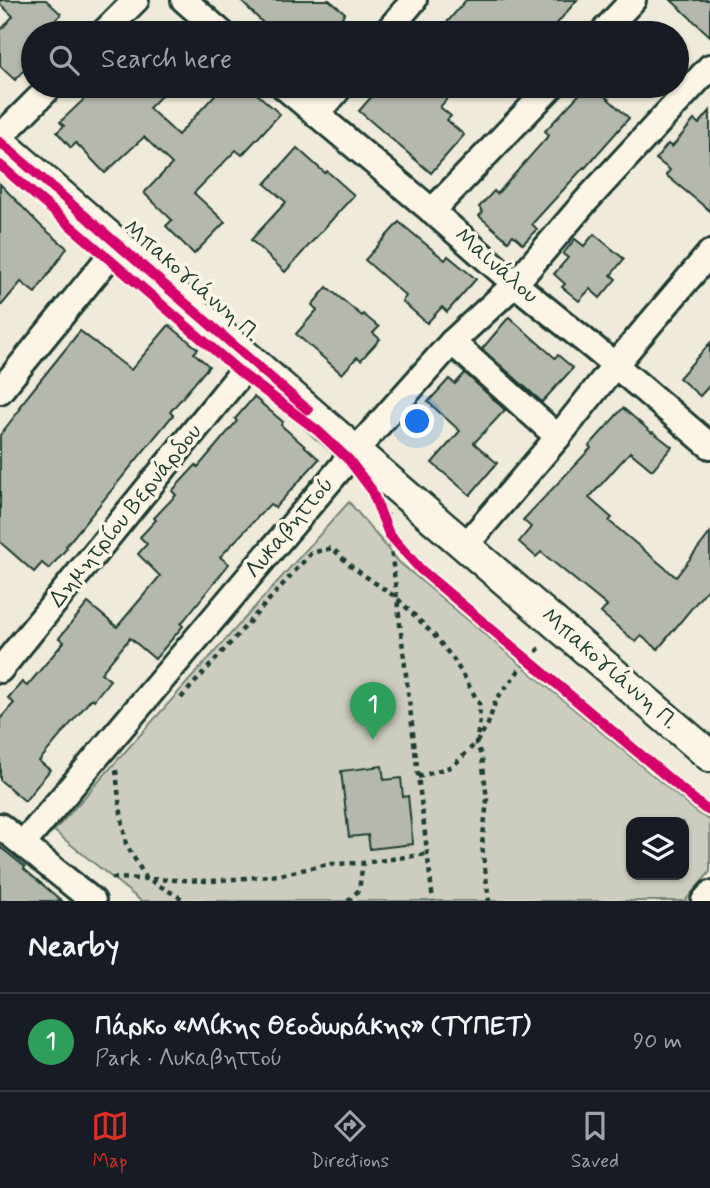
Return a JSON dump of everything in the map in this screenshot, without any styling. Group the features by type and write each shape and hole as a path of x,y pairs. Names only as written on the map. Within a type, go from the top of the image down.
{"street":[{"path":"115,21 136,0"},
{"path":"184,0 208,21"},
{"path":"396,21 414,0"},
{"path":"613,21 633,0"},
{"name":"Λυκαβηττού","path":"689,90 710,67"},
{"path":"0,136 39,98"},
{"name":"Μαινάλου","path":"297,98 710,446"},
{"path":"317,115 331,98"},
{"path":"432,211 540,98"},
{"name":"Λυκαβηττού","path":"23,844 355,451 452,342 515,284 585,202 681,98"},
{"name":"Μπακογιάννη Π.","path":"0,142 355,451 389,499 466,545 710,756"},
{"path":"0,391 119,245"},
{"path":"466,545 710,253"},
{"path":"452,342 558,438"},
{"name":"Δημητρίου Βερνάρδου","path":"0,670 251,361"},
{"path":"0,826 93,901"},
{"path":"704,901 710,894"}],"path":[{"path":"389,499 389,534 405,551"},
{"path":"389,499 389,534 433,901"},
{"path":"180,699 311,553 332,548 352,567 397,598 434,635 454,660 479,702 480,720 475,743 482,757 487,800 482,845 489,901"},
{"path":"418,777 453,766 475,743 488,724 496,699 527,660 561,628"},
{"path":"517,652 538,668"},
{"path":"125,761 116,771 126,844 146,878 186,901"},
{"path":"112,878 211,881 280,875 328,864 363,863 427,854"},
{"path":"348,901 359,890 363,863"}],"shaded area":[{"path":"349,502 399,562 699,814 710,820 710,872 685,901 141,901 54,831"}],"building":[{"path":"0,0 46,0 61,14 55,21 21,21 21,73 15,80 0,66 0,31 13,16 0,4"},
{"path":"240,0 329,0 345,13 342,17 347,21 261,21"},
{"path":"466,0 577,0 559,21 448,21"},
{"path":"671,0 710,0 710,36"},
{"path":"85,98 159,98 149,108 178,135 212,98 262,98 280,114 242,155 236,150 194,193 225,222 194,254 166,226 172,220 144,193 172,164 144,137 105,173 76,143 71,148 57,132 64,126 60,122"},
{"path":"370,98 448,98 440,107 451,116 447,120 464,135 431,173 359,111"},
{"path":"576,98 607,98 629,118 532,224 537,229 523,244 513,235 508,241 479,216 483,212 479,207 494,191 497,194 549,135 545,131"},
{"path":"710,111 710,211 666,175 670,170 656,159 668,144 672,147 694,120 699,124"},
{"path":"297,148 354,195 285,272 251,240 286,202 265,184"},
{"path":"0,184 67,248 35,293 21,282 0,307"},
{"path":"399,222 445,260 448,256 476,279 447,312 442,307 427,323 402,301 406,296 365,260"},
{"path":"594,234 624,259 611,275 616,279 600,298 590,289 579,301 562,287 565,284 554,274 568,258 563,254 575,239 584,246"},
{"path":"327,287 379,327 373,333 380,339 361,360 357,357 342,374 296,334 317,310 312,305"},
{"path":"509,317 555,358 558,355 573,368 542,402 482,349"},
{"path":"169,325 198,349 194,353 209,366 170,412 173,415 67,548 49,569 42,563 34,572 0,542 0,435 80,331 131,370"},
{"path":"710,343 710,385 700,396 679,378"},
{"path":"465,373 505,410 474,443 497,463 470,495 432,463 460,431 428,402 449,379 455,384"},
{"path":"254,397 319,459 275,508 270,504 220,557 229,564 155,659 130,638 101,673 110,680 39,761 50,770 25,801 0,780 0,719 14,703 8,698 22,682 27,686 64,642 59,638 88,603 117,627 160,576 138,554 147,544 140,537 176,495 172,491 196,465 198,467"},
{"path":"623,408 672,447 652,470 630,452 589,498 612,518 609,521 676,577 710,533 710,586 658,649 641,636 636,642 601,613 607,606 541,552 536,557 519,542 531,527 523,520 591,448 589,446"},
{"path":"382,766 384,780 401,778 403,797 408,796 413,844 370,849 368,835 349,837 341,771"},
{"path":"0,847 25,867 24,869 62,901 0,901"}],"cycle path":[{"path":"0,142 308,410"},
{"path":"0,165 241,373 318,431 349,460 371,489 389,534 420,569 710,811"}],"place":[{"name":"Πάρκο «Μίκης Θεοδωράκης» (ΤΥΠΕΤ)","path":"373,740"}]}
